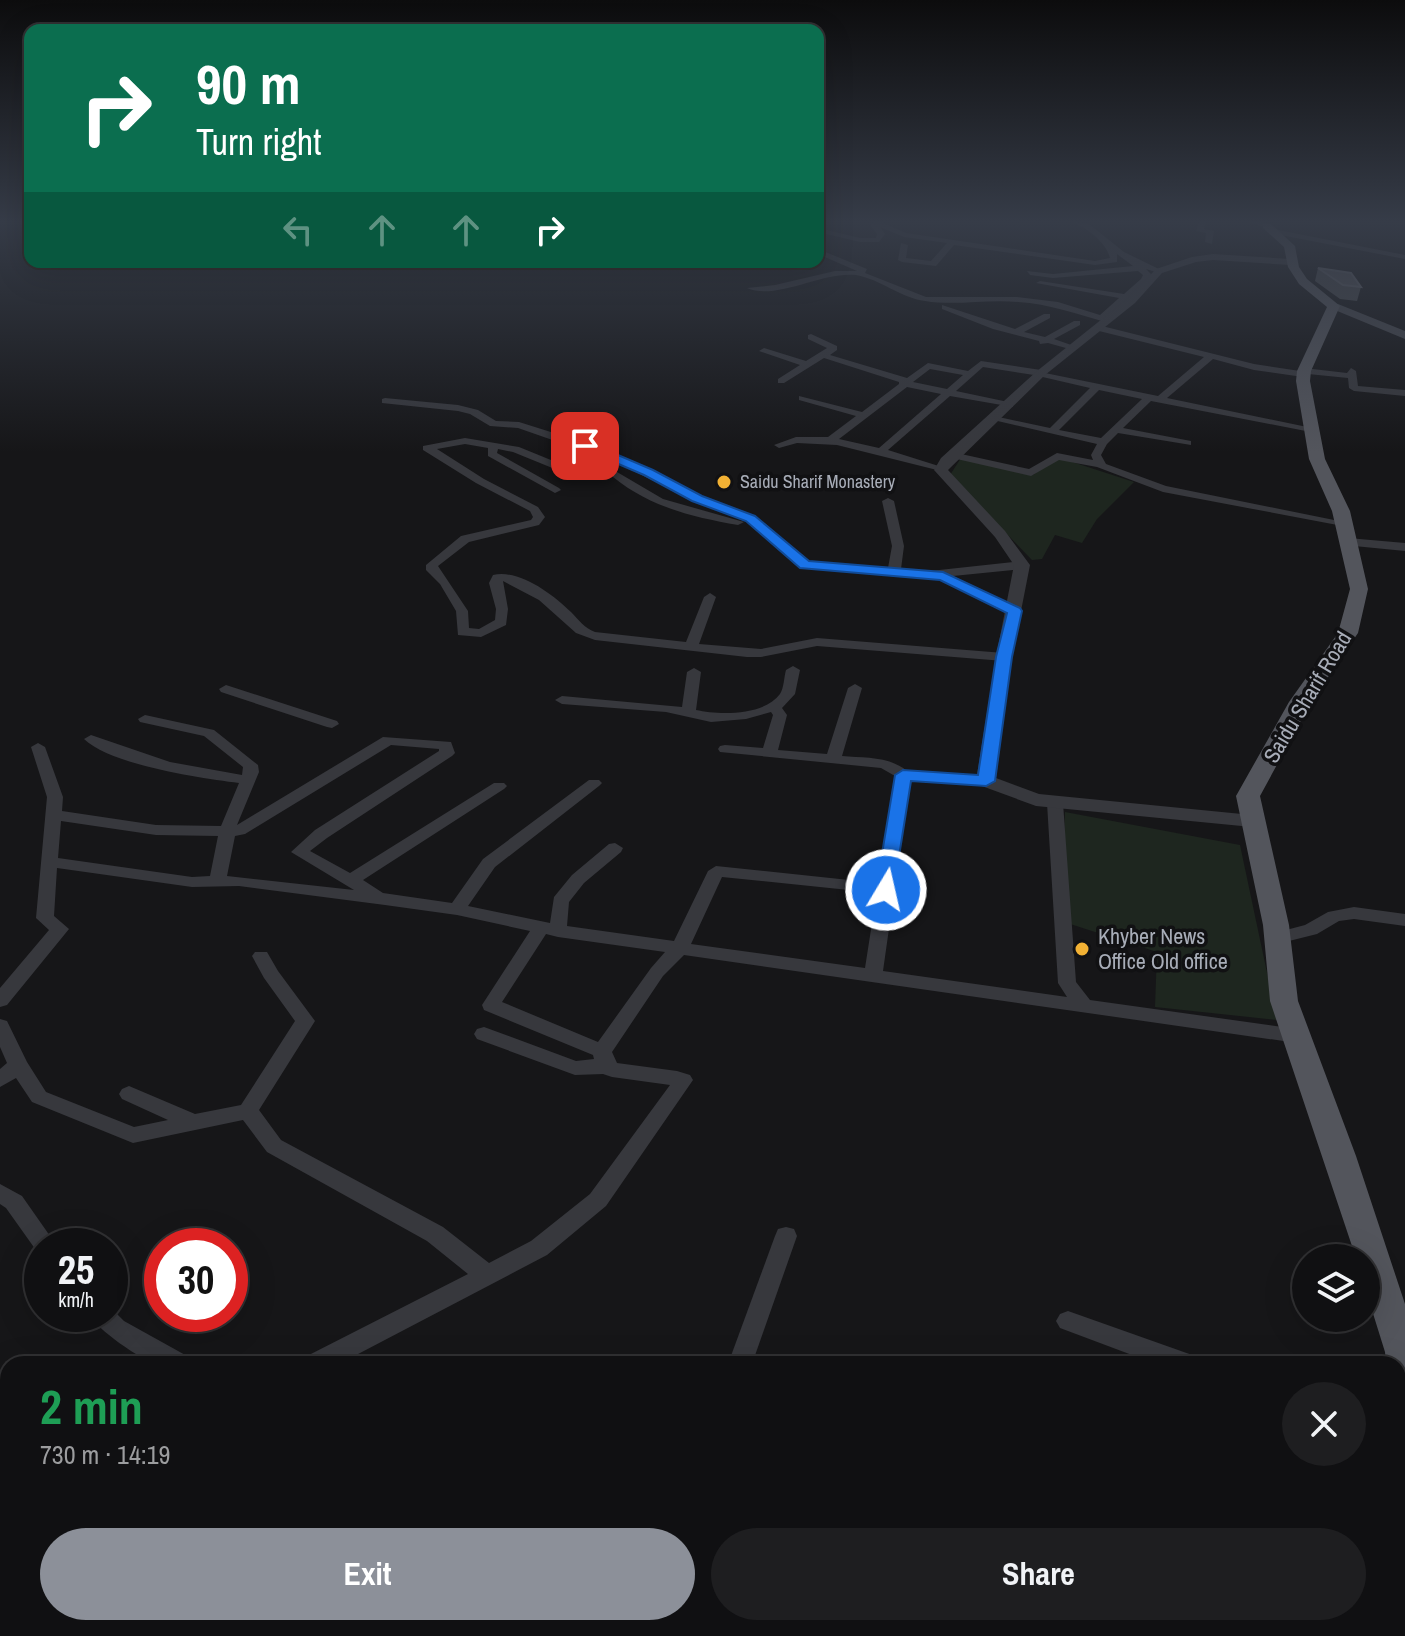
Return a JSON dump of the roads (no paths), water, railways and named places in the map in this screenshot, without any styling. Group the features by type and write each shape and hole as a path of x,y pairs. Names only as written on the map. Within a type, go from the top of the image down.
{"main road":[{"path":"1318,298 1328,307 1405,335"},
{"path":"1302,373 1328,307"},
{"name":"Saidu Sharif Road","path":"1302,373 1317,459 1346,534 1359,589 1348,633 1300,702 1248,796 1277,938 1284,1001 1401,1337"}],"street":[{"path":"923,298 1017,299 1058,305 1119,335 1302,373 1352,373 1354,388 1405,393"},
{"path":"1099,325 1124,298"},
{"path":"941,470 952,455 1010,405 1040,374 1132,298"},
{"path":"945,307 1043,342 1073,347"},
{"path":"1015,333 1047,316"},
{"path":"1043,342 1077,323"},
{"path":"781,381 834,348 811,337"},
{"path":"764,351 809,365"},
{"path":"825,356 905,382 1010,405"},
{"path":"1099,464 1096,455 1103,442 1211,356"},
{"path":"879,453 984,364 1154,400 1309,422"},
{"path":"830,441 928,366 971,374"},
{"path":"1052,431 1097,387"},
{"path":"802,398 862,415"},
{"path":"385,401 458,408 474,412 494,424 519,425 558,435 618,459 760,525 805,565 930,575 955,580 1015,611"},
{"path":"994,419 1103,442"},
{"path":"1117,430 1187,443"},
{"path":"779,445 801,437 830,441 941,470 1000,534 1022,565 1004,657 986,781"},
{"path":"618,459 572,473 520,450 465,441 427,448 480,481 534,509 539,517 535,523 465,539 432,565 432,570 445,582 462,611 463,632 481,633 501,622 502,609 495,583 497,578 503,577 537,594 585,634 761,653 817,642 1004,657"},
{"path":"493,446 492,454 555,490"},
{"path":"952,455 1031,473 1057,456 1099,464 1125,477 1163,489 1405,547"},
{"path":"617,475 632,489 678,511 760,525"},
{"path":"888,501 898,546 894,572"},
{"path":"930,575 1022,565"},
{"path":"691,647 710,597"},
{"path":"562,700 666,708 711,718 746,715 774,707 788,694 793,670"},
{"path":"688,713 694,672"},
{"path":"833,760 855,688"},
{"path":"226,689 332,724"},
{"path":"769,753 780,715 774,707"},
{"path":"145,719 215,736 250,765 248,780 228,828 218,881"},
{"path":"91,739 159,766 248,780"},
{"path":"53,815 156,830 228,828 239,831 388,740 446,745 447,753 321,834 299,852 385,899"},
{"path":"0,1000 60,929 45,918 55,797 38,747"},
{"path":"725,749 882,764 893,767 903,775 986,781 1020,796 1055,803 1252,821"},
{"path":"873,976 903,775"},
{"path":"457,909 489,863 594,783"},
{"path":"350,881 499,786"},
{"path":"1055,803 1067,983 1084,1006"},
{"path":"332,1356 539,1248 598,1200 683,1080 612,1070 604,1059 491,1005 550,930 560,901 578,879 615,848"},
{"path":"50,862 151,878 218,881 457,909 550,930 1297,1036"},
{"path":"484,1034 575,1068 604,1059 657,972 680,948 716,871 868,887"},
{"path":"1277,938 1311,930 1334,916 1344,914 1405,920"},
{"path":"0,1026 7,1072 39,1097 133,1135 248,1111 305,1021 270,974 261,956"},
{"path":"129,1094 191,1121"},
{"path":"248,1111 274,1146 435,1234 488,1276"},
{"path":"0,1193 14,1202 33,1228"},
{"path":"743,1356 786,1236"},
{"path":"1068,1321 1164,1356"},
{"path":"123,1332 164,1356"}],"place":[{"name":"Saidu Sharif Monastery","path":"724,482"},
{"name":"Khyber News Office Old office","path":"1082,949"}]}
